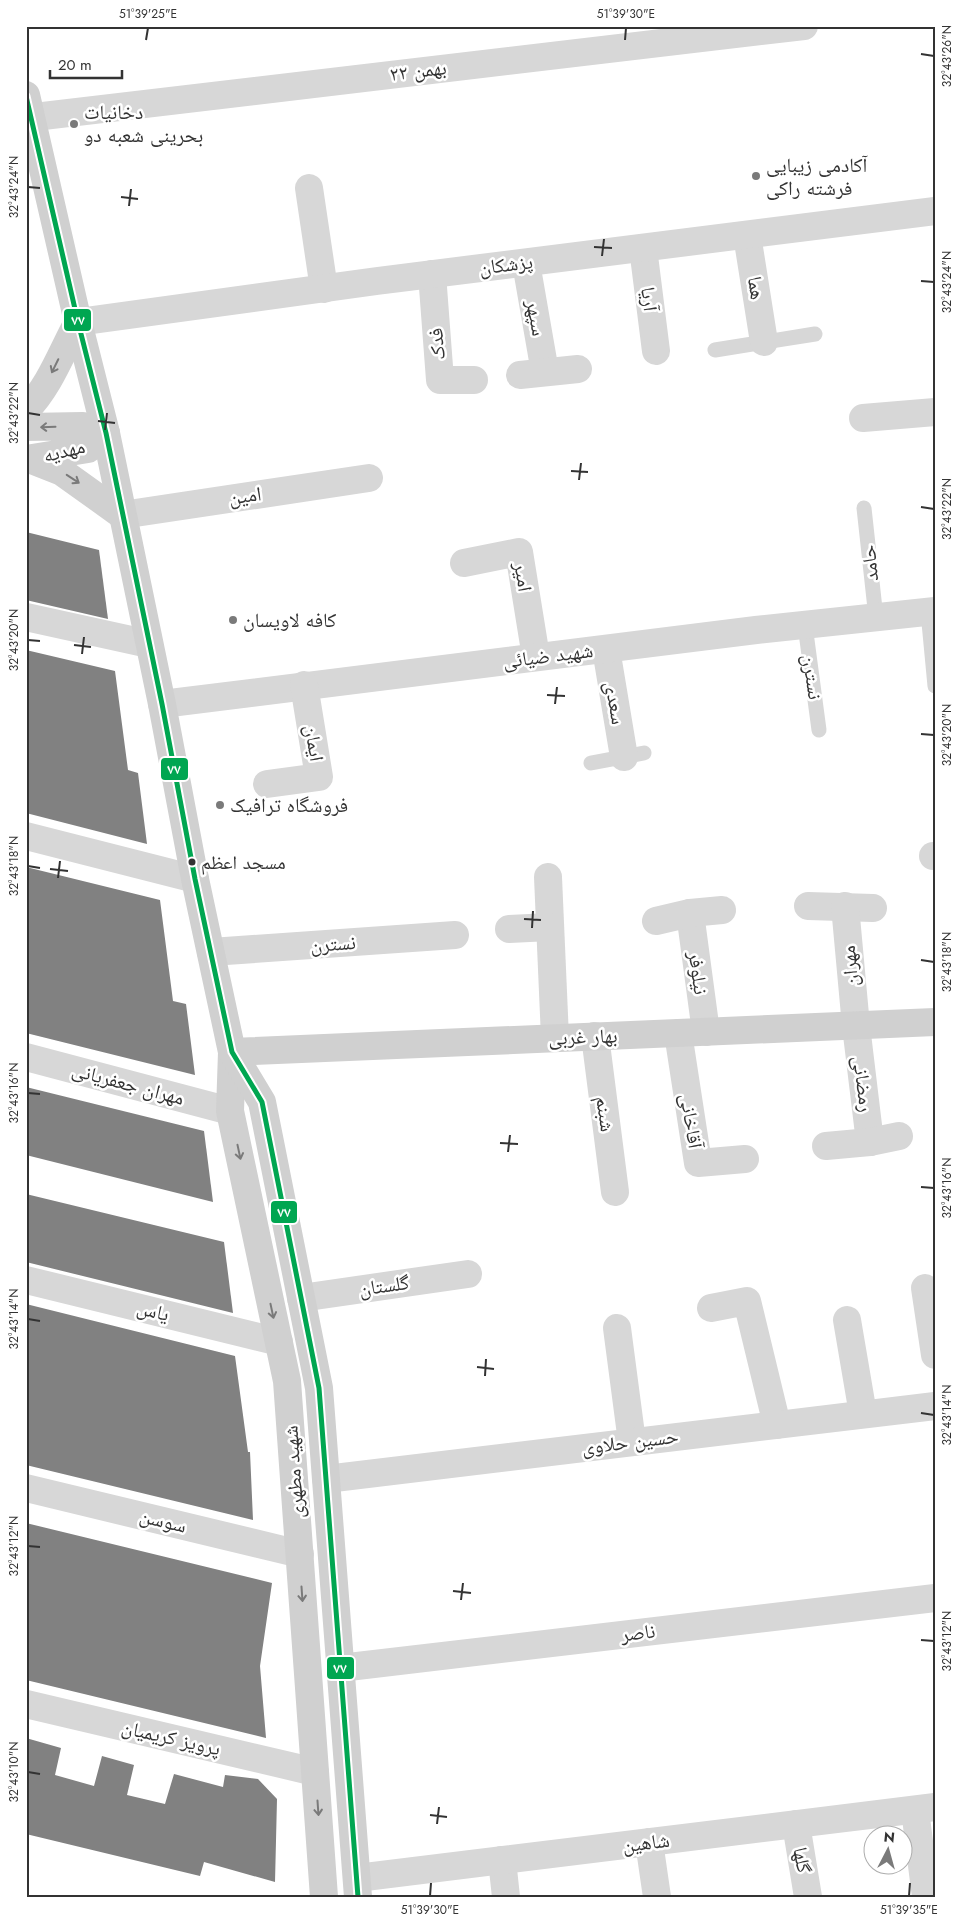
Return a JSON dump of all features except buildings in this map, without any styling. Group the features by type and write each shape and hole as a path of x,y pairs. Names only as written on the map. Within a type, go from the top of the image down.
{"main road":[{"name":"شهید مطهری","path":"28,110 106,434 162,704 195,880 232,1052 230,1112 287,1381 324,1897"},
{"path":"26,410 49,379 78,322"},
{"name":"مهدیه","path":"26,427 82,426 106,434"},
{"name":"مهدیه","path":"28,459 88,449 106,434"},
{"path":"28,459 62,472 122,515"},
{"name":"بهار غربی","path":"232,1052 935,1022"},
{"name":"شهید مطهری","path":"232,1052 262,1102 319,1388 357,1887"}],"street":[{"name":"۲۲ بهمن","path":"28,110 804,26"},
{"path":"309,188 324,289"},
{"name":"پزشکان","path":"78,322 432,274 935,211"},
{"name":"هما","path":"747,235 764,342"},
{"name":"آریا","path":"643,248 656,351"},
{"name":"سپهر","path":"526,263 533,374 578,369"},
{"name":"فدک","path":"432,274 440,380 474,380"},
{"path":"863,418 935,412"},
{"name":"امین","path":"122,515 369,478"},
{"name":"امیر","path":"464,563 519,552 536,657"},
{"name":"شهید ضیائی","path":"162,704 536,657 931,612"},
{"path":"26,617 149,644"},
{"name":"سعدی","path":"606,649 634,755"},
{"name":"ایمان","path":"266,784 319,777 304,686"},
{"path":"26,836 195,880"},
{"path":"548,877 555,1038"},
{"path":"808,906 873,908"},
{"name":"مهران","path":"845,906 856,1026"},
{"path":"656,920 722,910"},
{"name":"نیلوفر","path":"690,914 706,1032"},
{"path":"509,929 550,927"},
{"name":"نسترن","path":"211,952 455,935"},
{"name":"رمضانی","path":"856,1026 870,1142"},
{"name":"آقاخانی","path":"678,1033 698,1164 745,1159"},
{"name":"شبنم","path":"595,1036 616,1192"},
{"name":"مهران جعفریانی","path":"26,1057 230,1112"},
{"path":"826,1146 870,1142 899,1136"},
{"name":"گلستان","path":"301,1298 468,1274"},
{"name":"یاس","path":"26,1280 279,1342"},
{"path":"925,1288 935,1355"},
{"path":"711,1308 747,1301 777,1424"},
{"path":"847,1320 863,1414"},
{"path":"617,1328 632,1442"},
{"name":"حسین حلاوی","path":"326,1479 935,1406"},
{"name":"سوسن","path":"26,1488 300,1554"},
{"name":"ناصر","path":"340,1668 935,1598"},
{"name":"پرویز کریمیان","path":"26,1704 315,1772"},
{"path":"925,1808 926,1897"},
{"name":"شاهین","path":"357,1887 502,1860 925,1808"},
{"name":"گلها","path":"796,1824 808,1897"},
{"path":"650,1842 657,1897"},
{"path":"502,1860 506,1897"}],"lane":[{"path":"715,350 815,334"},
{"name":"حامد","path":"864,508 876,618"},
{"path":"931,612 935,686"},
{"name":"نسترن","path":"805,625 819,730"},
{"path":"591,762 634,755"}],"transit line":[{"name":"۷۷","path":"26,96 78,322 106,433 162,704 195,879 232,1052 262,1102 319,1388 358,1897"}],"place":[{"name":"دخانیات بحرینی شعبه دو","path":"74,124"},
{"name":"آکادمی زیبایی فرشته راکی","path":"756,176"},
{"name":"کافه لاویسان","path":"233,620"},
{"name":"فروشگاه ترافیک","path":"220,805"},
{"name":"مسجد اعظم","path":"192,862"}]}
